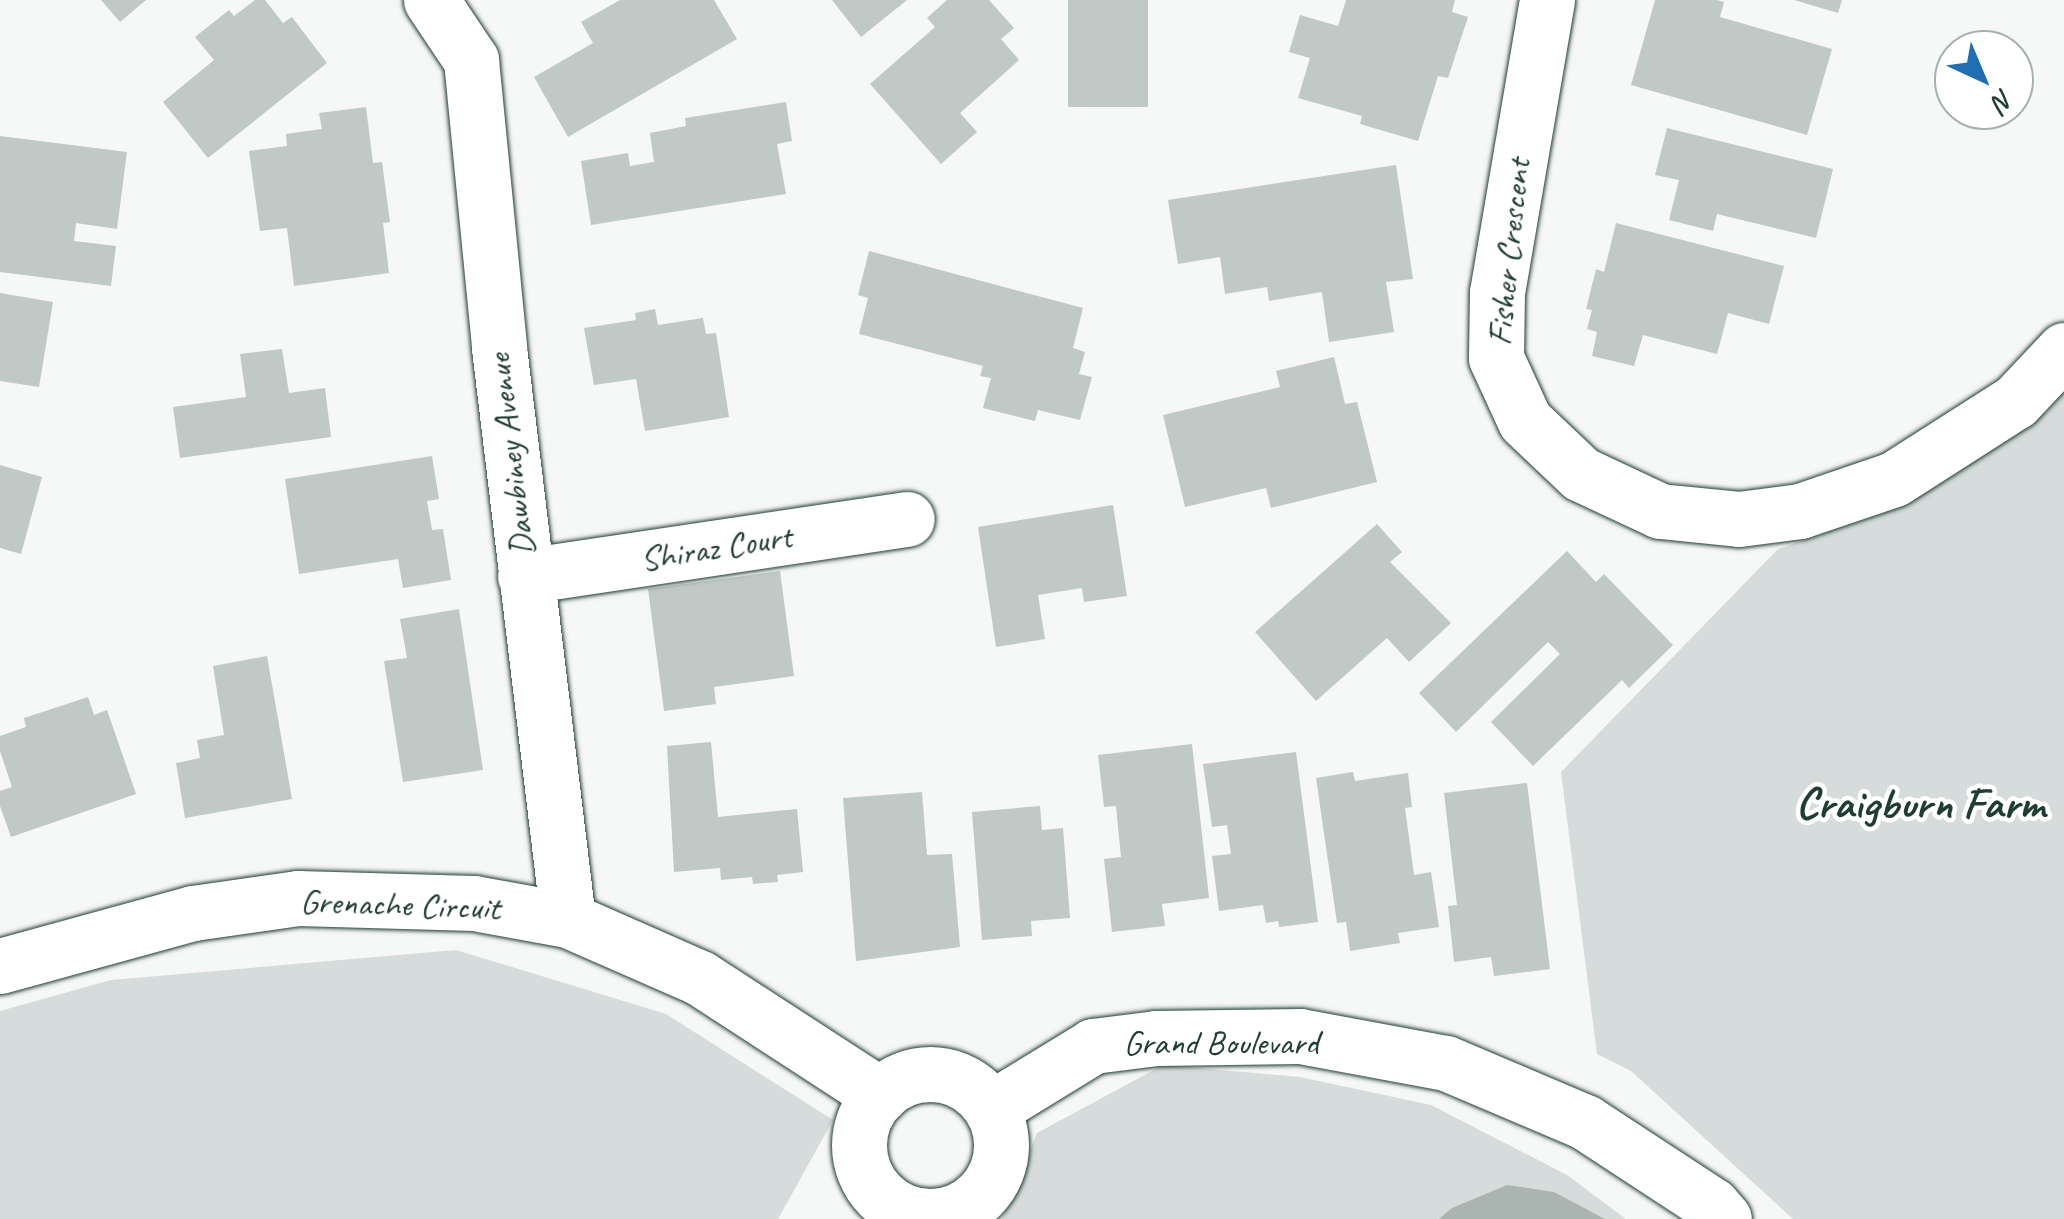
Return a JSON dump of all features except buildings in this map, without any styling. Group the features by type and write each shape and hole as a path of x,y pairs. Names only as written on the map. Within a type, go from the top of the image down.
{"street":[{"name":"Dawbiney Avenue","path":"432,0 471,60 525,576 568,920"},
{"name":"Fisher Crescent","path":"1547,0 1497,293 1496,358 1525,421 1581,474 1660,511 1739,519 1800,511 1894,478 2016,401 2064,350"},
{"name":"Shiraz Court","path":"525,576 907,518"},
{"name":"Grenache Circuit","path":"0,966 193,914 298,898 474,902 568,920 700,978 880,1095"},
{"name":"Grand Boulevard","path":"992,1108 1093,1046 1156,1038 1300,1036 1446,1063 1586,1122 1712,1206 1724,1219"},
{"path":"939,1074 960,1080 992,1108 1000,1131 1000,1155 994,1178 979,1196 959,1210 912,1214 890,1204 856,1203 863,1170 860,1130 880,1095 907,1078 939,1074"}],"shaded area":[{"path":"2064,389 2064,1219 1793,1219 1631,1071 1597,1054 1561,772 1778,549 1892,510 2047,412"},
{"path":"456,950 666,1014 833,1120 778,1219 0,1219 0,1011 111,980"},
{"path":"1163,1065 1300,1077 1431,1105 1567,1175 1626,1219 1002,1219 1037,1133"},
{"path":"1507,1185 1554,1192 1605,1219 1439,1219 1452,1208"}],"district":[{"name":"Craigburn Farm","path":"1920,804"}]}
